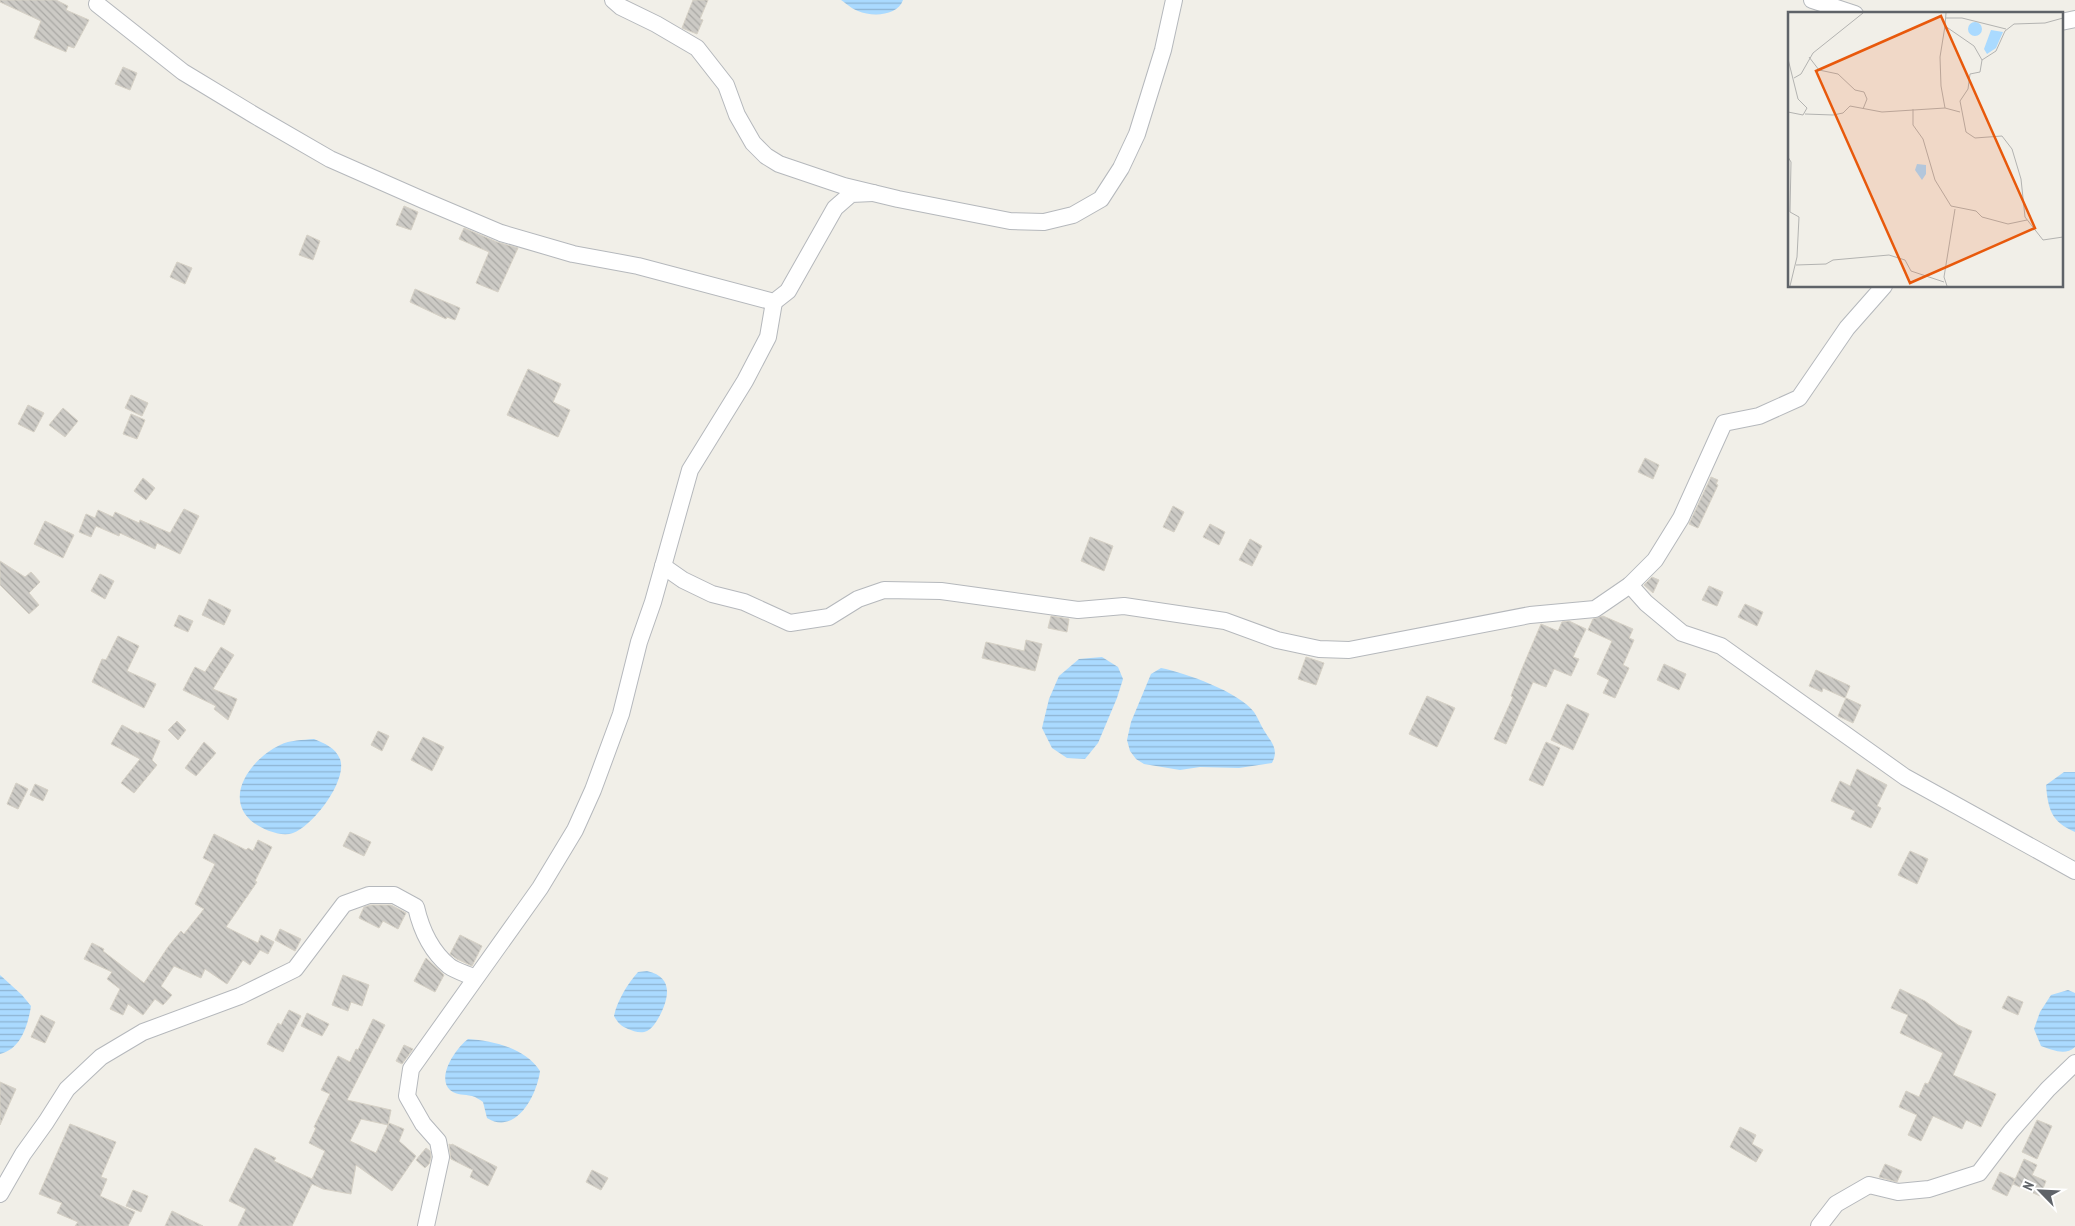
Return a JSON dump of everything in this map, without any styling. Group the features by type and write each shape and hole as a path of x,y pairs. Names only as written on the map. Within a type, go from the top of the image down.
{"street":[{"path":"613,0 621,7 656,24 697,48 726,85 737,115 753,143 766,156 779,164 873,193 1002,220 1036,222 1073,215 1101,199 1121,168 1137,134 1163,50 1174,0"},
{"path":"1812,0 1849,12"},
{"path":"98,1 183,72 330,159 501,233 573,254 638,266 774,302"},
{"path":"2062,22 2075,19"},
{"path":"426,1226 441,1157 438,1140 423,1124 408,1096 411,1069 474,978 540,888 575,830 593,790 621,714 638,642 663,566 690,470 746,381 768,336 774,302 788,291 817,236 835,208 851,194 873,193"},
{"path":"663,566 683,580 712,594 744,602 790,623 828,616 858,599 884,590 941,590 1078,610 1124,606 1225,621 1277,640 1319,649 1334,650 1358,648 1530,615 1595,609 1630,586 1655,560 1681,518 1724,423 1759,416 1799,398 1848,328 1882,288"},
{"path":"1630,586 1646,603 1682,633 1721,646 1905,776 2075,871"},
{"path":"0,1194 23,1154 67,1089 101,1057 142,1032 240,996 295,969 344,904 369,895 394,895 416,908 420,926 434,949 450,966 474,978"},
{"path":"1819,1226 1836,1204 1869,1185 1898,1192 1929,1189 1978,1174 2011,1130 2048,1089 2075,1063"}],"water":[{"path":"841,0 903,0 896,9 890,12 870,14 858,11"},
{"path":"1102,657 1118,667 1123,679 1117,698 1098,743 1085,759 1067,758 1052,748 1042,728 1049,699 1059,676 1079,659"},
{"path":"1161,668 1211,684 1237,697 1247,705 1254,712 1274,747 1275,754 1272,763 1239,768 1200,767 1180,770 1144,764 1136,759 1130,751 1127,740 1131,722 1151,674"},
{"path":"314,739 326,744 340,759 339,778 327,801 310,821 293,833 273,832 254,823 244,813 240,802 240,791 244,779 251,769 269,751 284,743"},
{"path":"2064,772 2075,772 2075,832 2056,819 2052,814 2048,801 2046,785"},
{"path":"647,971 662,978 667,989 667,996 653,1027 645,1032 637,1032 622,1025 614,1016 620,998 630,981 638,972"},
{"path":"0,975 31,1006 28,1021 18,1042 0,1054"},
{"path":"2068,990 2075,993 2075,1047 2063,1052 2041,1046 2034,1029 2040,1012 2051,995"},
{"path":"468,1039 498,1044 517,1051 534,1063 540,1071 535,1091 530,1101 516,1117 507,1122 497,1122 487,1118 483,1102 473,1096 453,1092 446,1084 446,1071 449,1063 458,1049"}],"building":[{"path":"0,0 56,0 68,6 66,10 89,20 74,48 68,46 66,52 34,38 41,21 0,2"},
{"path":"693,0 708,0 700,19 703,20 697,34 682,28"},
{"path":"123,67 137,73 130,90 115,84"},
{"path":"404,206 418,212 411,230 396,225"},
{"path":"464,228 497,242 518,248 498,292 476,283 489,252 459,239"},
{"path":"307,235 320,241 313,260 299,255"},
{"path":"177,262 192,268 185,284 170,277"},
{"path":"415,289 460,308 455,320 447,317 446,319 410,302"},
{"path":"528,369 561,384 553,402 570,410 558,437 507,415"},
{"path":"131,395 148,403 142,416 125,408"},
{"path":"28,405 44,413 34,432 18,424"},
{"path":"63,408 78,421 65,437 49,425"},
{"path":"131,414 145,420 137,439 123,434"},
{"path":"1645,458 1659,465 1653,479 1638,472"},
{"path":"1711,477 1718,480 1716,484 1718,485 1698,528 1689,524"},
{"path":"143,478 155,488 146,500 134,491"},
{"path":"1173,506 1184,512 1174,532 1163,527"},
{"path":"184,509 199,516 180,554 157,543 155,549 120,533 119,536 96,526 91,537 79,532 86,514 95,518 98,510 113,517 115,512 139,523 140,520 170,533"},
{"path":"45,521 74,535 63,558 34,544"},
{"path":"1210,524 1225,532 1219,545 1203,537"},
{"path":"1090,537 1113,546 1104,571 1081,561"},
{"path":"1250,539 1262,546 1252,566 1239,560"},
{"path":"0,561 25,577 31,572 40,582 29,593 39,605 29,614 0,585"},
{"path":"100,574 114,581 105,599 91,591"},
{"path":"1652,577 1659,580 1653,593 1644,585"},
{"path":"1709,586 1723,592 1717,606 1702,600"},
{"path":"209,599 231,610 224,625 202,615"},
{"path":"1745,604 1763,612 1757,626 1738,617"},
{"path":"179,615 193,621 188,632 174,626"},
{"path":"1051,616 1069,619 1067,632 1048,628"},
{"path":"1603,616 1633,629 1629,638 1634,640 1623,665 1629,668 1615,698 1603,693 1609,680 1597,674 1612,641 1588,630 1593,619"},
{"path":"1569,621 1586,629 1573,657 1579,659 1571,676 1554,669 1546,687 1533,682 1506,744 1494,739 1513,697 1511,696 1541,624 1558,631 1562,622"},
{"path":"118,636 139,646 127,671 156,684 144,708 92,682 102,659 106,660"},
{"path":"1026,640 1042,644 1035,671 982,658 986,642 1024,651"},
{"path":"221,647 234,655 213,689 237,699 228,720 214,709 216,706 183,690 195,667 205,672"},
{"path":"1306,657 1324,663 1316,685 1298,679"},
{"path":"1664,664 1686,674 1679,690 1657,680"},
{"path":"1816,670 1850,686 1845,698 1823,688 1822,692 1809,686"},
{"path":"1427,696 1455,708 1437,747 1409,734"},
{"path":"1846,698 1861,705 1853,723 1838,716"},
{"path":"1567,704 1589,714 1573,750 1551,740"},
{"path":"177,721 186,730 178,740 168,730"},
{"path":"122,725 139,734 139,732 160,741 152,760 157,765 134,793 121,783 140,759 111,744"},
{"path":"378,731 389,736 382,751 371,745"},
{"path":"423,737 444,747 432,771 411,760"},
{"path":"204,742 216,753 196,776 185,768"},
{"path":"1546,742 1560,748 1543,786 1529,780"},
{"path":"1857,769 1887,785 1877,806 1881,808 1871,828 1851,819 1855,811 1831,801 1840,781 1850,786"},
{"path":"16,783 28,789 18,809 7,804"},
{"path":"35,784 48,790 43,801 30,795"},
{"path":"350,832 371,842 364,856 343,846"},
{"path":"214,834 246,850 248,848 253,851 258,840 272,847 255,881 257,882 226,927 258,943 261,935 274,942 268,954 260,950 250,965 243,960 227,984 205,969 201,978 174,966 161,986 172,995 163,1005 155,999 143,1015 128,1004 123,1015 110,1009 120,989 107,979 112,972 84,959 92,943 104,949 103,951 144,983 168,947 181,931 184,934 204,909 195,904 215,864 203,858"},
{"path":"1910,851 1928,859 1917,884 1898,875"},
{"path":"391,905 406,913 398,929 383,921 379,928 359,918 364,907"},
{"path":"280,929 301,939 295,951 275,940"},
{"path":"460,935 482,946 472,966 450,954"},
{"path":"426,958 444,975 435,992 414,981"},
{"path":"343,975 369,985 362,1006 351,1002 348,1011 332,1005"},
{"path":"1900,989 1925,1001 1958,1025 1972,1031 1953,1075 1996,1094 1981,1127 1966,1120 1962,1129 1933,1116 1921,1141 1908,1135 1917,1115 1899,1107 1906,1091 1919,1097 1925,1083 1928,1084 1943,1053 1900,1033 1908,1015 1891,1008"},
{"path":"2008,996 2023,1002 2018,1015 2002,1008"},
{"path":"289,1010 301,1016 283,1052 267,1044 278,1023 281,1025"},
{"path":"307,1013 329,1024 322,1036 301,1026"},
{"path":"41,1015 55,1022 45,1043 31,1037"},
{"path":"373,1019 385,1025 347,1100 391,1110 388,1125 361,1119 350,1141 376,1153 389,1123 404,1129 399,1141 416,1156 392,1191 356,1165 351,1194 323,1189 312,1184 292,1226 238,1226 246,1209 229,1201 255,1148 276,1158 274,1161 312,1179 325,1151 309,1143 316,1128 314,1127 330,1094 321,1090 338,1056 350,1062"},
{"path":"404,1045 413,1049 402,1064 396,1061"},
{"path":"0,1082 16,1089 0,1125"},
{"path":"2037,1120 2052,1126 2037,1159 2022,1152"},
{"path":"70,1124 116,1142 101,1177 107,1179 100,1196 135,1212 128,1226 75,1226 78,1222 57,1213 62,1203 39,1194"},
{"path":"1740,1127 1756,1135 1752,1144 1763,1150 1756,1162 1730,1147"},
{"path":"449,1144 497,1167 488,1186 470,1177 473,1170 451,1159"},
{"path":"426,1148 430,1151 431,1157 429,1164 425,1168 416,1160"},
{"path":"2024,1159 2037,1165 2032,1175 2046,1181 2040,1196 2013,1184"},
{"path":"1885,1164 1902,1171 1897,1182 1879,1177"},
{"path":"592,1170 608,1178 601,1190 586,1182"},
{"path":"2000,1172 2015,1179 2007,1196 1992,1189"},
{"path":"133,1190 148,1196 141,1212 126,1206"},
{"path":"172,1211 203,1226 165,1226"}]}
